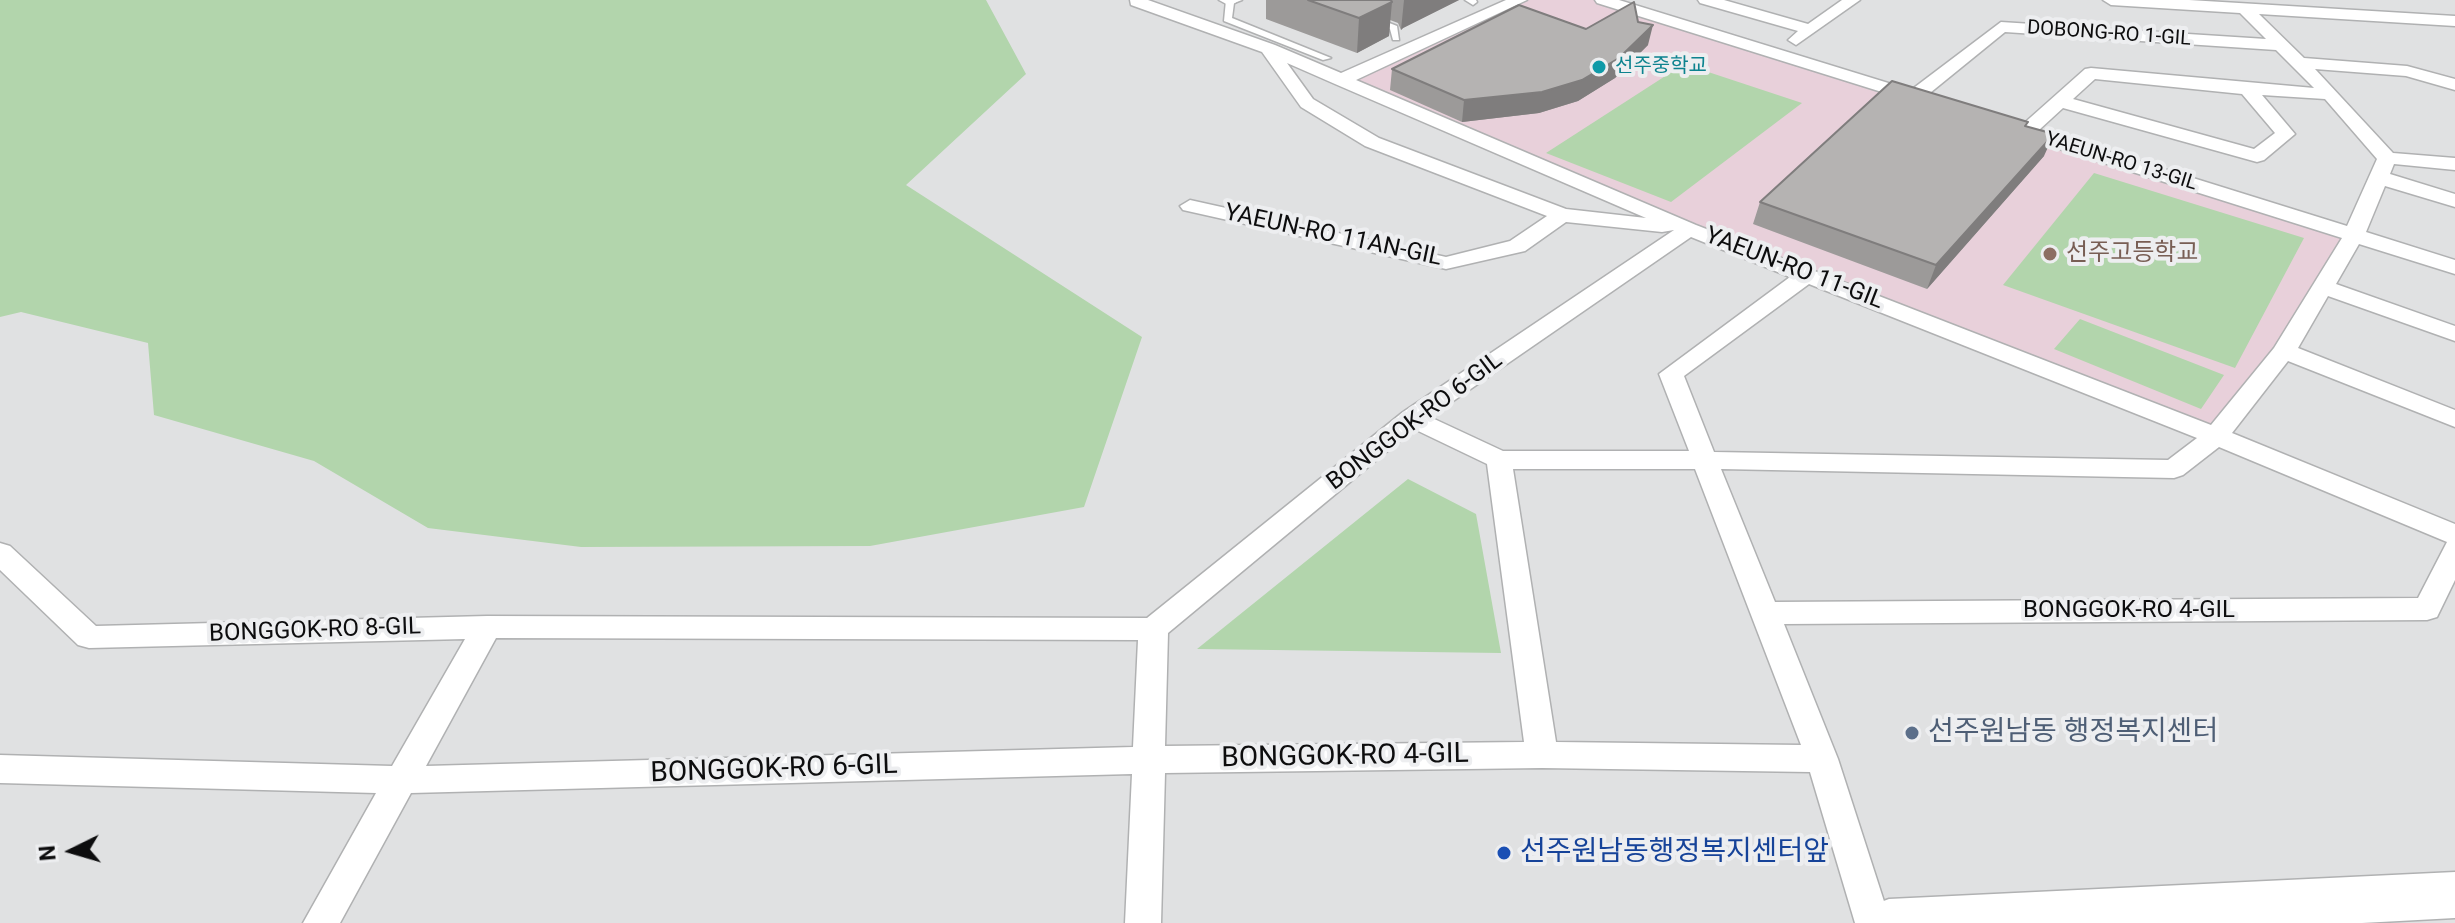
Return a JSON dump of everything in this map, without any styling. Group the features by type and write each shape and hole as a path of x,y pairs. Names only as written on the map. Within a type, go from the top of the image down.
{"street":[{"name":"YAEUN-RO 11-GIL","path":"1140,0 1137,2 1269,49 1689,229 2216,436 2455,535"},
{"path":"1341,80 1519,0"},
{"path":"1603,0 1942,106"},
{"path":"1706,0 1809,29"},
{"path":"1778,55 1852,0"},
{"path":"2111,0 2239,4 2455,21"},
{"path":"2239,4 2330,94 2387,158 2455,164"},
{"name":"DOBONG-RO 1-GIL","path":"1914,97 2001,27 2280,45"},
{"path":"1269,49 1307,103 1372,142 1562,215 1689,229"},
{"path":"2299,63 2407,71 2455,85"},
{"name":"DOBONG-RO 1-GIL","path":"2026,132 2091,73 2330,94"},
{"path":"2059,101 2257,156 2286,134 2247,89"},
{"name":"YAEUN-RO 13-GIL","path":"1998,124 2455,267"},
{"path":"1412,418 1499,460 1704,460 2174,469 2216,436 2284,351 2354,235 2387,158"},
{"path":"2378,177 2455,201"},
{"name":"YAEUN-RO 11AN-GIL","path":"1190,206 1446,263 1517,246 1562,215"},
{"name":"BONGGOK-RO 6-GIL","path":"1153,629 1412,418 1689,229"},
{"path":"1808,274 1671,374 1822,759 1873,923"},
{"path":"2323,287 2455,334"},
{"path":"2284,351 2455,419"},
{"path":"1499,460 1542,755"},
{"name":"BONGGOK-RO 4-GIL","path":"1767,613 2427,609 2455,550"},
{"name":"BONGGOK-RO 8-GIL","path":"0,553 89,637 487,627"},
{"path":"321,923 487,627 1153,629 1143,923"},
{"name":"BONGGOK-RO 4-GIL","path":"1148,760 1542,755 1822,759"},
{"name":"BONGGOK-RO 6-GIL","path":"401,780 1148,760"},
{"path":"0,769 401,780"},
{"path":"1889,923 2154,918 2455,895"}],"lane":[{"path":"1232,0 1227,19 1326,58"},
{"path":"1369,18 1394,28 1396,38"}],"shaded area":[{"name":"선주고등학교","path":"1519,0 1603,0 2354,235 2216,436 1808,274 1341,80"}],"green space":[{"path":"0,0 986,0 1026,74 906,185 1142,337 1084,507 870,546 581,547 428,528 314,461 154,415 148,343 21,312 0,317"},
{"path":"1684,64 1802,103 1671,202 1546,153"},
{"path":"2094,173 2304,238 2235,368 2003,285"},
{"path":"2080,319 2224,375 2201,409 2054,349"},
{"path":"1408,479 1476,514 1501,653 1197,649"}],"building":[{"path":"1308,0 1391,0 1392,2 1359,18"},
{"path":"1634,2 1638,22 1653,25 1619,58 1582,80 1542,92 1464,100 1392,69 1519,5 1586,29"},
{"path":"1892,81 2028,122 2025,126 2054,134 1936,265 1760,202"}],"place":[{"name":"선주중학교","path":"1599,67"},
{"name":"선주고등학교","path":"2050,254"},
{"name":"선주원남동 행정복지센터","path":"1912,733"},
{"name":"선주원남동행정복지센터앞","path":"1504,853"}]}
